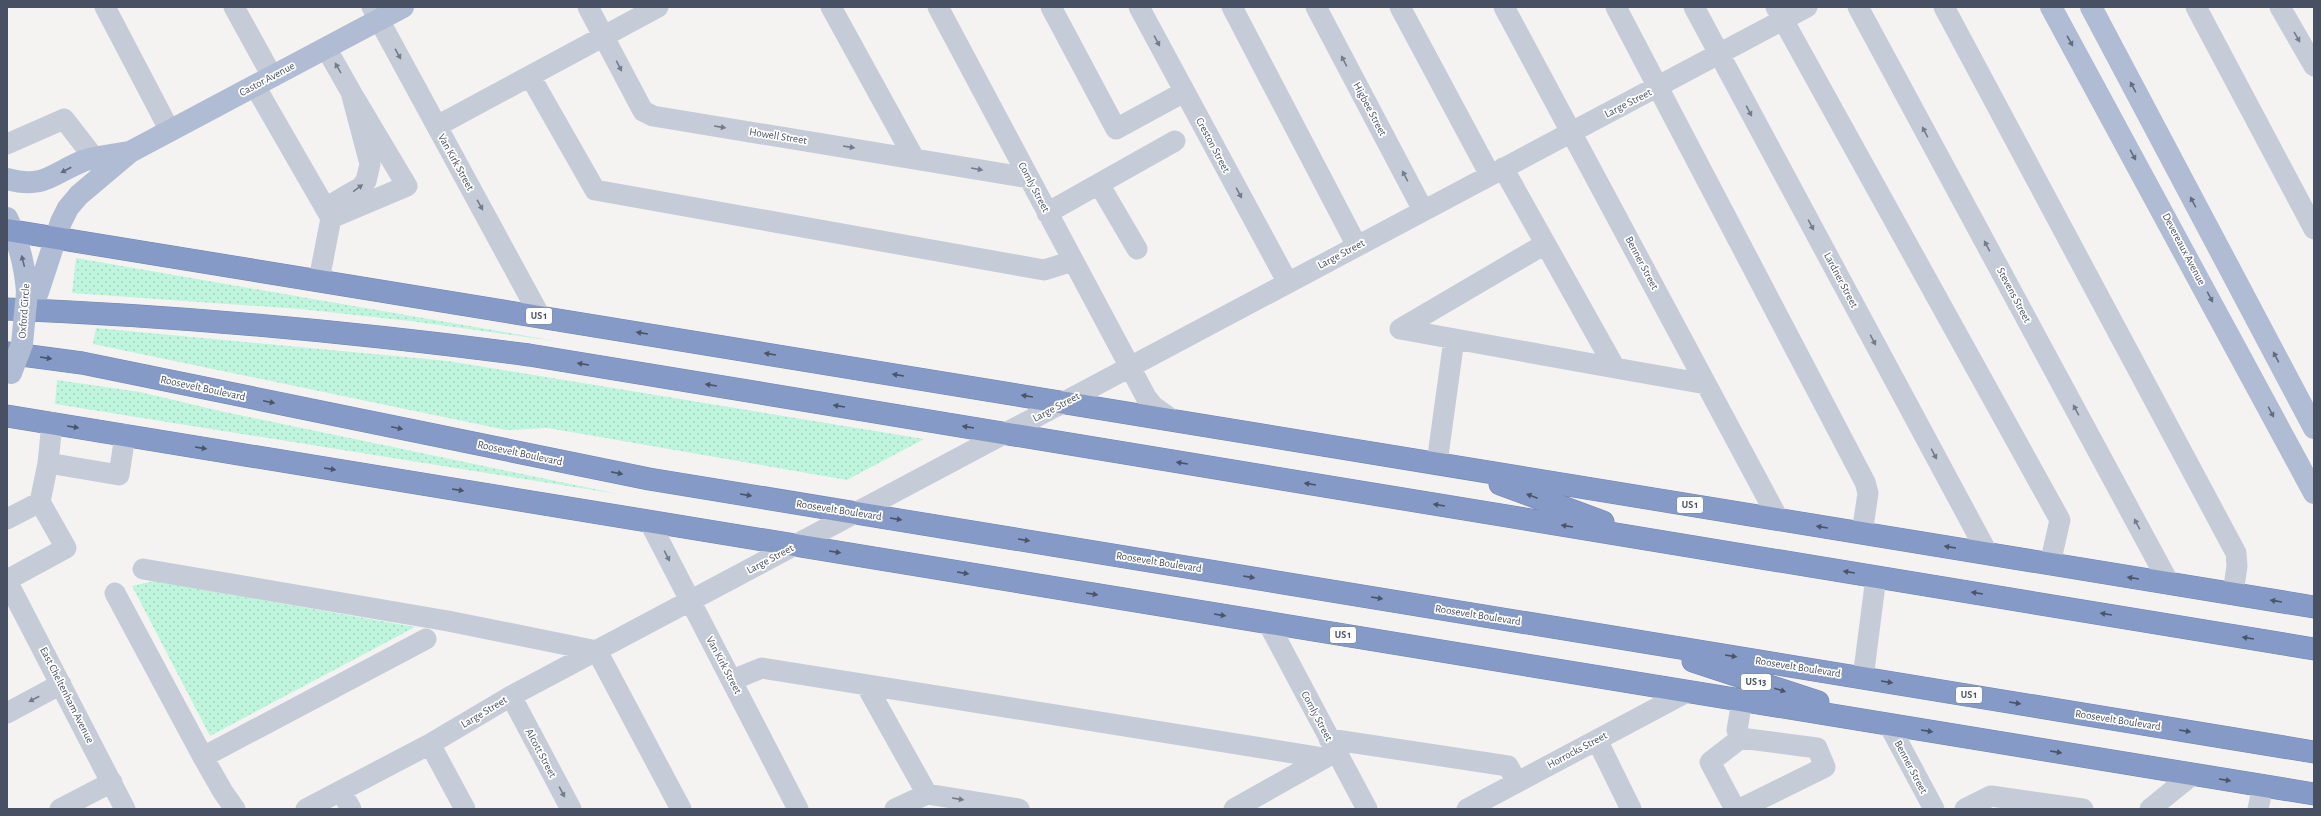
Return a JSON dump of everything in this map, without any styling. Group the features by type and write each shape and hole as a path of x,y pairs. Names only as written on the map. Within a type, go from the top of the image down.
{"highway":[{"name":"US 1","path":"9,226 55,237 2314,607"},
{"path":"7,309 216,320 425,341 537,357 2314,649"},
{"name":"Roosevelt Boulevard","path":"8,369 82,363 641,478 2314,752"},
{"name":"US 1","path":"7,416 2314,794"},
{"path":"1446,465 1647,539"},
{"name":"US 13","path":"1623,639 1889,725"}],"main road":[{"name":"Castor Avenue","path":"33,292 68,208 79,195 130,152 326,48 376,13 403,7"},
{"name":"Devereaux Avenue","path":"2051,7 2185,250 2314,492"},
{"path":"2091,7 2314,428"},
{"name":"Castor Avenue","path":"7,179 38,182 49,180 84,161 130,152"},
{"name":"Oxford Circle","path":"8,369 22,344 33,292 23,260 9,226"},
{"path":"2185,250 2212,236"}],"street":[{"path":"104,7 170,131"},
{"path":"234,7 263,81 328,213 319,280"},
{"name":"Howell Street","path":"588,7 643,111 653,116 1029,178"},
{"path":"437,126 658,7"},
{"path":"831,7 914,158"},
{"name":"Comly Street","path":"938,7 1130,367 1153,406 1172,420"},
{"path":"1051,7 1116,129 1184,92"},
{"name":"Creston Street","path":"1139,7 1288,283"},
{"path":"1232,7 1357,246"},
{"name":"Higbee Street","path":"1316,7 1423,210"},
{"name":"Benner Street","path":"1504,7 1572,131 1779,520"},
{"path":"1616,7 1865,482 1868,493 1862,533"},
{"name":"Lardner Street","path":"1694,7 1988,554"},
{"name":"Large Street","path":"306,809 346,800 430,744 511,696 1006,434 1496,171 1719,55 1779,13 1807,7"},
{"name":"Stevens Street","path":"1858,7 2169,583"},
{"path":"1944,7 2236,553 2237,566 2233,594"},
{"path":"2196,7 2314,229"},
{"path":"2280,7 2314,66"},
{"path":"1403,8 1496,171 1545,244 1615,368"},
{"name":"Van Kirk Street","path":"376,13 540,316"},
{"path":"1779,13 2060,520 2050,564"},
{"path":"326,48 407,186 328,213"},
{"path":"530,76 595,190 1044,270 1074,261"},
{"path":"328,213 361,187 370,172 368,155 352,92"},
{"path":"7,144 64,119 95,159"},
{"path":"1048,213 1175,141"},
{"path":"1099,184 1137,249"},
{"path":"1545,244 1400,329 1706,384"},
{"path":"1446,465 1454,339"},
{"path":"9,589 66,548 40,502 48,463 52,423"},
{"path":"48,463 119,475 125,435"},
{"path":"7,519 40,502"},
{"name":"Van Kirk Street","path":"649,521 798,809"},
{"path":"143,570 448,622 597,651 681,809"},
{"path":"1863,678 1876,577"},
{"name":"East Cheltenham Avenue","path":"9,589 61,684 125,809"},
{"path":"115,592 203,757 223,792 235,809"},
{"name":"Comly Street","path":"1268,623 1330,750 1367,809"},
{"path":"203,757 426,639"},
{"path":"732,680 762,668 866,685 1330,750 1508,766 1518,782"},
{"path":"7,713 61,684"},
{"path":"866,685 923,800"},
{"name":"Horrocks Street","path":"1467,809 1687,692"},
{"name":"Alcott Street","path":"511,696 571,809"},
{"path":"1740,738 1737,730 1742,701"},
{"name":"Benner Street","path":"1889,725 1934,809"},
{"path":"1735,809 1710,762 1740,738 1817,748 1825,767 1740,809"},
{"path":"1597,740 1631,809"},
{"path":"430,744 465,809"},
{"path":"1234,809 1330,750"},
{"path":"2150,809 2192,775"},
{"path":"60,809 112,782"},
{"path":"2258,809 2263,786"},
{"path":"1965,809 1991,796 2034,806 2083,809"},
{"path":"895,809 923,800 1019,809"}],"green space":[{"path":"76,258 556,341 410,321 300,309 72,293"},
{"path":"96,328 448,361 924,439 847,480 548,428 506,430 93,344"},
{"path":"57,380 140,392 220,411 618,494 55,404"},
{"path":"154,581 415,627 210,736 132,586"}]}
